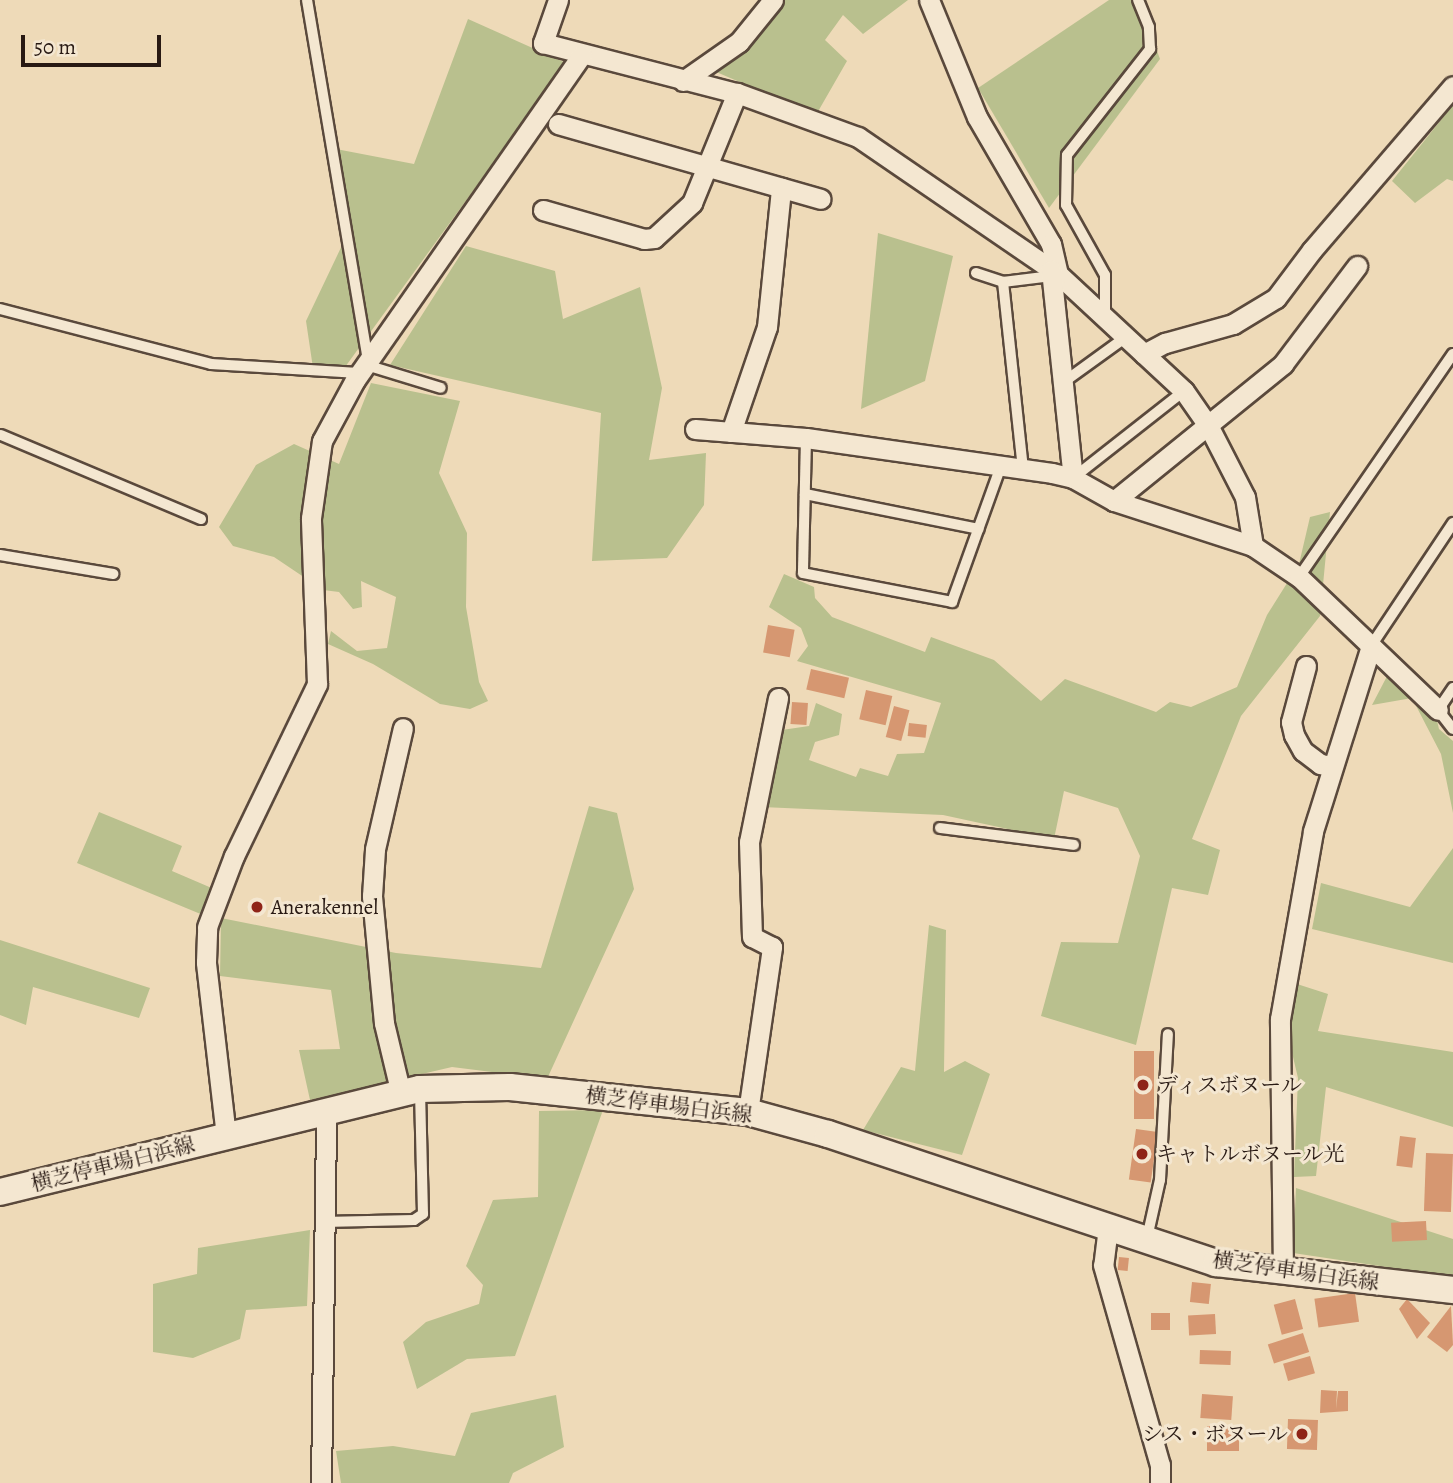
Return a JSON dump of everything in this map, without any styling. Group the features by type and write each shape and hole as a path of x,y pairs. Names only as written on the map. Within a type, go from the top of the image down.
{"main road":[{"name":"横芝停車場白浜線","path":"0,1192 411,1092 510,1087 748,1112 828,1133 1216,1263 1283,1273 1453,1290"}],"street":[{"path":"558,0 543,43 737,93 858,137 1054,273 1184,391 1209,427 1245,497 1254,546"},
{"path":"683,81 739,42 773,0"},
{"path":"929,0 977,117 1051,244 1060,385 1073,478"},
{"path":"226,1136 206,962 207,926 234,856 317,684 314,482 321,441 365,366 582,55"},
{"path":"1144,354 1165,343 1233,324 1276,298 1312,250 1453,86"},
{"path":"543,210 644,239 653,238 692,203 709,167 737,93"},
{"path":"558,124 821,199"},
{"path":"731,432 767,327 781,188"},
{"path":"1114,501 1209,427 1283,364 1357,266"},
{"path":"695,429 806,438 1073,478 1114,501 1254,546 1299,577 1438,710"},
{"path":"1283,1273 1280,1019 1313,831 1371,646"},
{"path":"1306,666 1291,722 1294,736 1303,751 1320,764 1333,766"},
{"path":"748,1112 772,947 752,937 749,842 778,698"},
{"path":"403,728 375,849 372,896 384,1023 411,1092"},
{"path":"321,1483 326,1113"},
{"path":"1108,1227 1103,1265 1160,1465 1160,1483"}],"lane":[{"path":"307,0 365,366"},
{"path":"1105,318 1105,275 1066,205 1068,155 1150,49 1149,27 1138,0"},
{"path":"976,273 1003,282 1054,273"},
{"path":"1003,282 1023,469"},
{"path":"0,309 211,364 365,366 441,388"},
{"path":"1060,385 1126,337"},
{"path":"1299,577 1453,354"},
{"path":"1073,478 1184,391"},
{"path":"1,435 201,519"},
{"path":"806,438 803,573 952,602 1001,466"},
{"path":"804,494 979,529"},
{"path":"1371,646 1453,523"},
{"path":"0,555 113,574"},
{"path":"1453,688 1438,710 1453,729"},
{"path":"940,828 991,831 1074,845"},
{"path":"1146,1240 1160,1180 1168,1034"},
{"path":"323,1222 414,1220 423,1214 411,1092"}],"green space":[{"path":"781,0 908,0 863,34 843,15 825,40 847,61 816,115 714,71"},
{"path":"1109,0 1138,0 1160,59 1049,208 978,88"},
{"path":"468,19 566,63 340,374 313,368 306,321 346,237 336,149 414,164"},
{"path":"1453,105 1453,181 1447,179 1415,203 1392,181"},
{"path":"878,233 953,256 925,381 861,409"},
{"path":"466,246 555,271 563,319 640,287 662,388 649,460 706,453 704,505 667,558 592,561 601,413 390,365"},
{"path":"371,383 460,401 439,473 467,533 466,607 479,682 488,701 470,709 440,704 373,664 328,644 331,631 357,651 387,648 396,597 361,581 362,607 353,609 339,592 323,590 274,557 233,546 219,527 256,465 294,444 339,464"},
{"path":"1330,512 1320,616 1241,716 1192,839 1220,850 1208,895 1172,888 1136,1045 1041,1016 1061,942 1118,943 1140,856 1118,808 1064,791 1054,839 943,815 761,807 775,731 809,726 816,703 842,714 839,735 815,742 809,760 856,777 860,768 888,776 897,754 924,753 941,703 797,661 808,646 801,628 769,607 784,574 814,587 815,598 832,617 925,652 931,637 994,660 1041,701 1065,679 1156,712 1170,702 1191,707 1237,687 1267,615 1299,564 1310,517"},
{"path":"1397,657 1429,687 1439,729 1453,741 1453,813 1441,754 1412,698 1372,705"},
{"path":"589,806 617,813 634,889 547,1079 452,1067 310,1100 299,1050 340,1049 331,990 220,976 221,918 396,953 541,968"},
{"path":"99,812 182,846 172,871 214,889 203,915 77,863"},
{"path":"1453,848 1453,963 1312,929 1321,883 1410,907"},
{"path":"929,925 946,930 944,1072 965,1061 990,1074 962,1155 863,1130 901,1067 915,1071"},
{"path":"0,940 150,988 139,1018 33,987 26,1025 0,1015"},
{"path":"1297,984 1328,994 1318,1031 1453,1052 1453,1127 1326,1087 1316,1176 1294,1177 1298,1078 1289,1040"},
{"path":"603,1110 515,1356 467,1359 417,1389 403,1342 426,1322 479,1304 483,1285 466,1266 493,1200 538,1197 539,1111"},
{"path":"1296,1188 1453,1239 1453,1277 1293,1253"},
{"path":"310,1230 307,1306 246,1310 240,1339 193,1358 153,1352 153,1284 197,1274 198,1248"},
{"path":"556,1395 564,1447 513,1473 509,1483 341,1483 336,1451 393,1446 455,1456 471,1413"}],"building":[{"path":"768,625 795,630 790,657 763,653"},
{"path":"811,669 849,678 844,698 806,689"},
{"path":"866,690 892,696 886,725 859,719"},
{"path":"792,702 808,703 806,725 790,724"},
{"path":"894,706 909,710 901,741 886,737"},
{"path":"909,723 927,725 926,738 908,736"},
{"name":"ディスボヌール","path":"1134,1051 1154,1051 1154,1119 1134,1119"},
{"name":"キャトルボヌール光","path":"1136,1129 1158,1132 1151,1183 1129,1180"},
{"path":"1400,1136 1416,1138 1412,1168 1396,1166"},
{"path":"1426,1153 1453,1154 1451,1212 1424,1211"},
{"path":"1426,1221 1427,1240 1392,1242 1391,1223"},
{"path":"1119,1257 1129,1258 1128,1271 1118,1270"},
{"path":"1192,1282 1211,1284 1209,1304 1190,1302"},
{"path":"1355,1293 1359,1322 1318,1327 1314,1299"},
{"path":"1295,1299 1303,1329 1282,1335 1274,1305"},
{"path":"1407,1299 1430,1323 1417,1339 1399,1309"},
{"path":"1451,1306 1453,1345 1447,1352 1427,1337"},
{"path":"1151,1313 1170,1313 1170,1330 1151,1330"},
{"path":"1215,1314 1216,1334 1189,1335 1188,1315"},
{"path":"1303,1333 1309,1352 1274,1363 1268,1344"},
{"path":"1200,1350 1231,1351 1230,1365 1200,1364"},
{"path":"1310,1356 1315,1373 1288,1381 1283,1364"},
{"path":"1321,1390 1337,1391 1336,1409 1338,1391 1348,1391 1348,1411 1320,1413"},
{"path":"1202,1394 1233,1396 1231,1420 1200,1418"},
{"name":"シス・ボヌール","path":"1288,1419 1318,1420 1317,1450 1287,1449"},
{"path":"1207,1426 1239,1426 1239,1451 1207,1451"}],"place":[{"name":"Anerakennel","path":"257,907"},
{"name":"ディスボヌール","path":"1143,1085"},
{"name":"キャトルボヌール光","path":"1142,1154"},
{"name":"シス・ボヌール","path":"1302,1434"}]}
